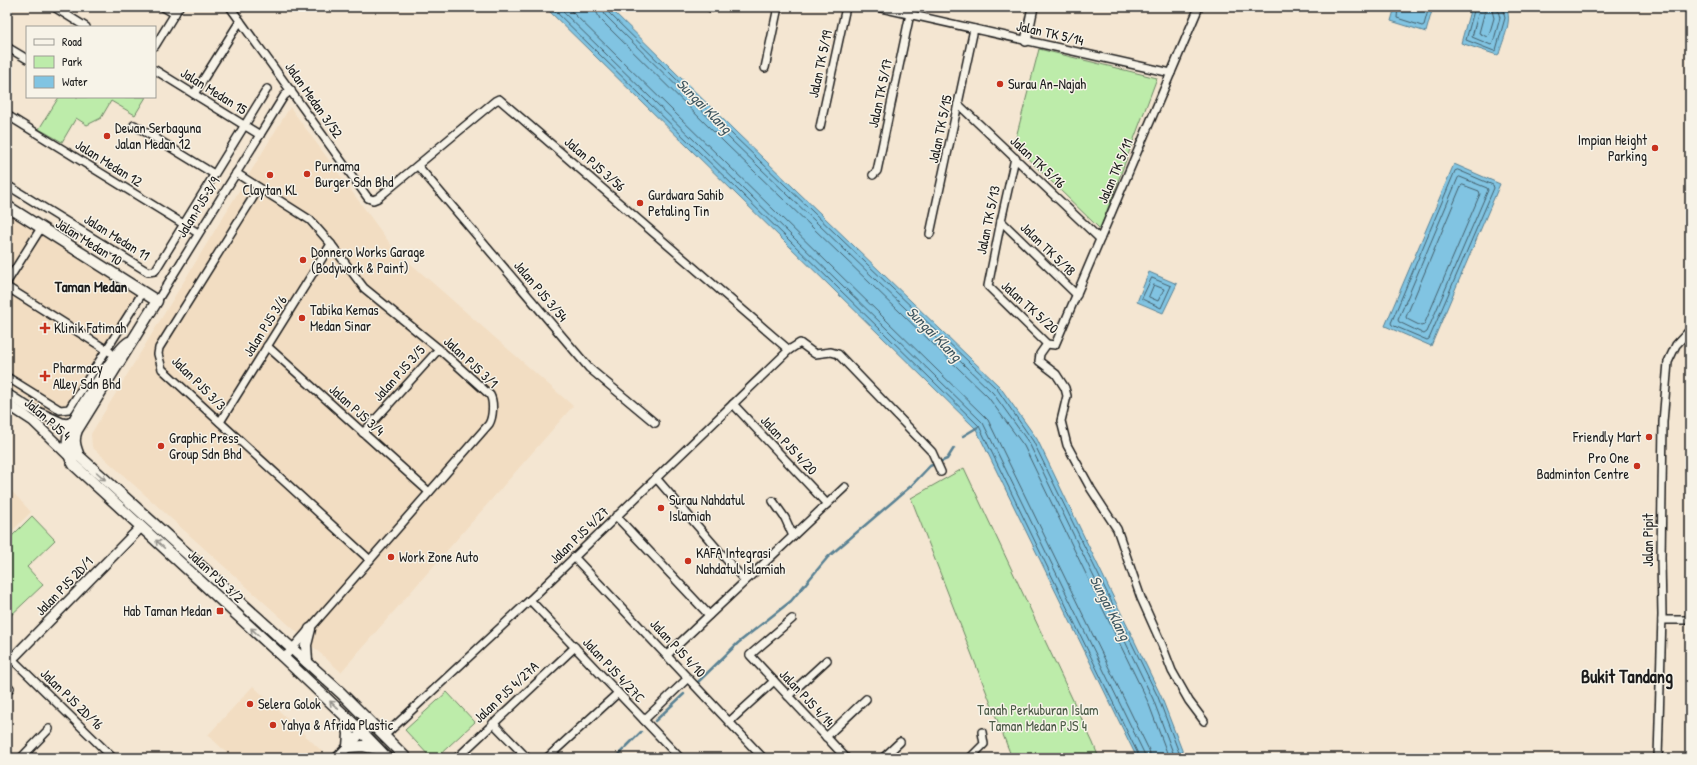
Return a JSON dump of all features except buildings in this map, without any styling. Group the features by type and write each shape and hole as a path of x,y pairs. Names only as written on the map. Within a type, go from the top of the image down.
{"main road":[{"name":"Jalan Medan 10","path":"7,206 157,300"},
{"name":"Jalan PJS 3/9","path":"73,439 157,300"},
{"name":"Jalan PJS 3/9","path":"73,439 73,421 116,355 125,344 131,341"},
{"path":"69,456 67,447 73,439"},
{"name":"Jalan PJS 3/2","path":"73,439 79,456 307,662 385,735"},
{"name":"Jalan PJS 3/2","path":"69,456 74,465 89,480 284,658 362,732"},
{"path":"307,662 306,645 310,629"},
{"path":"346,717 349,734 348,747 363,746 378,749"},
{"path":"362,732 387,758"},
{"path":"385,735 406,758"}],"street":[{"path":"54,7 84,26"},
{"path":"163,7 175,14"},
{"path":"156,44 179,7"},
{"name":"Jalan Medan 3/52","path":"230,7 292,90 368,198 373,200 378,198 418,166"},
{"path":"765,68 778,7"},
{"name":"Jalan TK 5/19","path":"820,127 846,7"},
{"name":"Jalan TK 5/14","path":"877,7 1171,73"},
{"path":"1026,41 1034,7"},
{"name":"Jalan TK 5/11","path":"1055,345 1199,7"},
{"name":"Jalan TK 5/17","path":"873,175 877,171 910,14"},
{"path":"194,94 240,21"},
{"name":"Jalan TK 5/15","path":"930,234 974,29"},
{"path":"7,47 26,59"},
{"name":"Jalan Medan 15","path":"156,71 260,135"},
{"name":"Jalan Medan 11","path":"7,184 151,272 155,271 267,89"},
{"name":"Jalan PJS 3/9","path":"157,300 284,96 292,90"},
{"name":"Jalan PJS 3/56","path":"418,166 494,101 499,99 789,350"},
{"name":"Jalan TK 5/16","path":"958,104 1100,239"},
{"name":"Jalan Medan 12","path":"7,115 198,234"},
{"path":"134,125 214,174"},
{"name":"Jalan TK 5/13","path":"988,286 1015,158"},
{"name":"Jalan PJS 3/54","path":"418,166 589,368 656,423"},
{"name":"Jalan PJS 3/1","path":"236,173 310,220 331,244 364,288 439,349 491,397 492,402 491,419 489,424 284,658"},
{"name":"Jalan PJS 3/3","path":"259,188 159,348 158,354 162,369 370,560"},
{"name":"Jalan TK 5/18","path":"1001,221 1076,295"},
{"path":"7,282 41,228"},
{"name":"Jalan PJS 3/6","path":"220,422 331,244"},
{"name":"Jalan TK 5/20","path":"988,286 1047,344 1055,345"},
{"path":"7,288 116,355"},
{"path":"7,377 60,410 66,411 71,407 143,292"},
{"name":"Jalan Pipit","path":"1658,758 1662,620 1660,558 1662,449 1668,362 1676,345 1690,330"},
{"path":"789,350 800,343 815,354 831,352 838,354 932,452 941,472"},
{"path":"1047,344 1040,354 1039,361 1056,374 1065,388 1067,396 1061,421 1067,445 1091,489 1117,529 1140,598 1162,645 1172,671 1189,701 1204,721"},
{"name":"Jalan PJS 3/4","path":"268,346 429,492"},
{"name":"Jalan PJS 3/5","path":"363,433 439,349"},
{"name":"Jalan PJS 4/27","path":"385,735 530,600 789,350"},
{"name":"Jalan PJS 4","path":"7,394 29,408 62,423 68,424 73,421"},
{"name":"Jalan PJS 4","path":"7,404 33,421 69,456"},
{"name":"Jalan PJS 4/20","path":"732,404 827,504"},
{"path":"656,478 745,581"},
{"path":"667,655 845,487"},
{"path":"773,501 785,518 793,536"},
{"path":"616,516 709,615"},
{"name":"Jalan PJS 2D/1","path":"10,662 141,527"},
{"name":"Jalan PJS 4/10","path":"574,557 763,758"},
{"name":"Jalan PJS 4/27C","path":"530,600 680,758"},
{"name":"Jalan PJS 4/14","path":"792,619 750,655 846,758"},
{"path":"1662,620 1690,620"},
{"name":"Jalan PJS 4/27A","path":"457,758 575,647"},
{"path":"788,696 827,660"},
{"name":"Jalan PJS 2D/16","path":"10,662 113,758"},
{"path":"644,720 688,678"},
{"path":"729,722 774,681"},
{"path":"548,758 618,693"},
{"path":"826,737 866,700"},
{"path":"493,723 526,758"},
{"path":"21,758 49,729"},
{"path":"337,758 362,732"},
{"path":"970,758 980,750 984,744 982,732"},
{"path":"883,758 900,742"}],"shaded area":[{"path":"290,107 394,249 573,406 341,672 92,447 91,434"},
{"path":"7,214 138,293 141,300 69,414 59,418 7,386"},
{"path":"7,486 31,512 7,536"},
{"path":"253,686 328,757 232,758 208,735"}],"green space":[{"path":"1039,49 1157,78 1100,229 1014,145"},
{"path":"58,98 145,98 135,115 111,101 101,118 87,125 76,118 62,142 39,129"},
{"name":"Tanah Perkuburan Islam Taman Medan PJS 4","path":"964,468 1099,758 1012,758 911,498"},
{"path":"32,516 55,540 27,567 43,585 7,619 7,541"},
{"path":"447,692 475,722 436,758 431,758 405,730"}],"water":[{"name":"Sungai Klang","path":"545,7 609,7 1000,387 1037,439 1161,696 1185,758 1137,758 976,429"},
{"path":"1395,7 1433,7 1426,32 1391,21"},
{"path":"1471,7 1506,7 1508,12 1508,24 1499,54 1497,55 1461,43"},
{"path":"1454,164 1500,184 1431,346 1385,326"},
{"path":"1149,272 1177,284 1163,313 1137,302"}],"waterway":[{"path":"963,436 978,427"},
{"path":"698,682 738,643 791,601 828,557 911,486 930,466 947,459 954,448"},
{"path":"655,721 684,694"},
{"path":"615,758 641,732"}],"place":[{"name":"Surau An-Najah","path":"1000,84"},
{"name":"Dewan Serbaguna Jalan Medan 12","path":"107,136"},
{"name":"Impian Height Parking","path":"1655,148"},
{"name":"Purnama Burger Sdn Bhd","path":"307,174"},
{"name":"Claytan KL","path":"270,175"},
{"name":"Gurdwara Sahib Petaling Tin","path":"640,203"},
{"name":"Donnero Works Garage (Bodywork & Paint)","path":"303,260"},
{"name":"Tabika Kemas Medan Sinar","path":"302,318"},
{"name":"Klinik Fatimah","path":"45,328"},
{"name":"Pharmacy Alley Sdn Bhd","path":"45,376"},
{"name":"Friendly Mart","path":"1649,437"},
{"name":"Graphic Press Group Sdn Bhd","path":"161,446"},
{"name":"Pro One Badminton Centre","path":"1637,466"},
{"name":"Surau Nahdatul Islamiah","path":"661,508"},
{"name":"Work Zone Auto","path":"391,557"},
{"name":"KAFA Integrasi Nahdatul Islamiah","path":"688,561"},
{"name":"Hab Taman Medan","path":"220,611"},
{"name":"Selera Golok","path":"250,704"},
{"name":"Yahya & Afrida Plastic","path":"273,725"}],"district":[{"name":"Taman Medan","path":"91,287"},
{"name":"Bukit Tandang","path":"1627,677"}]}
